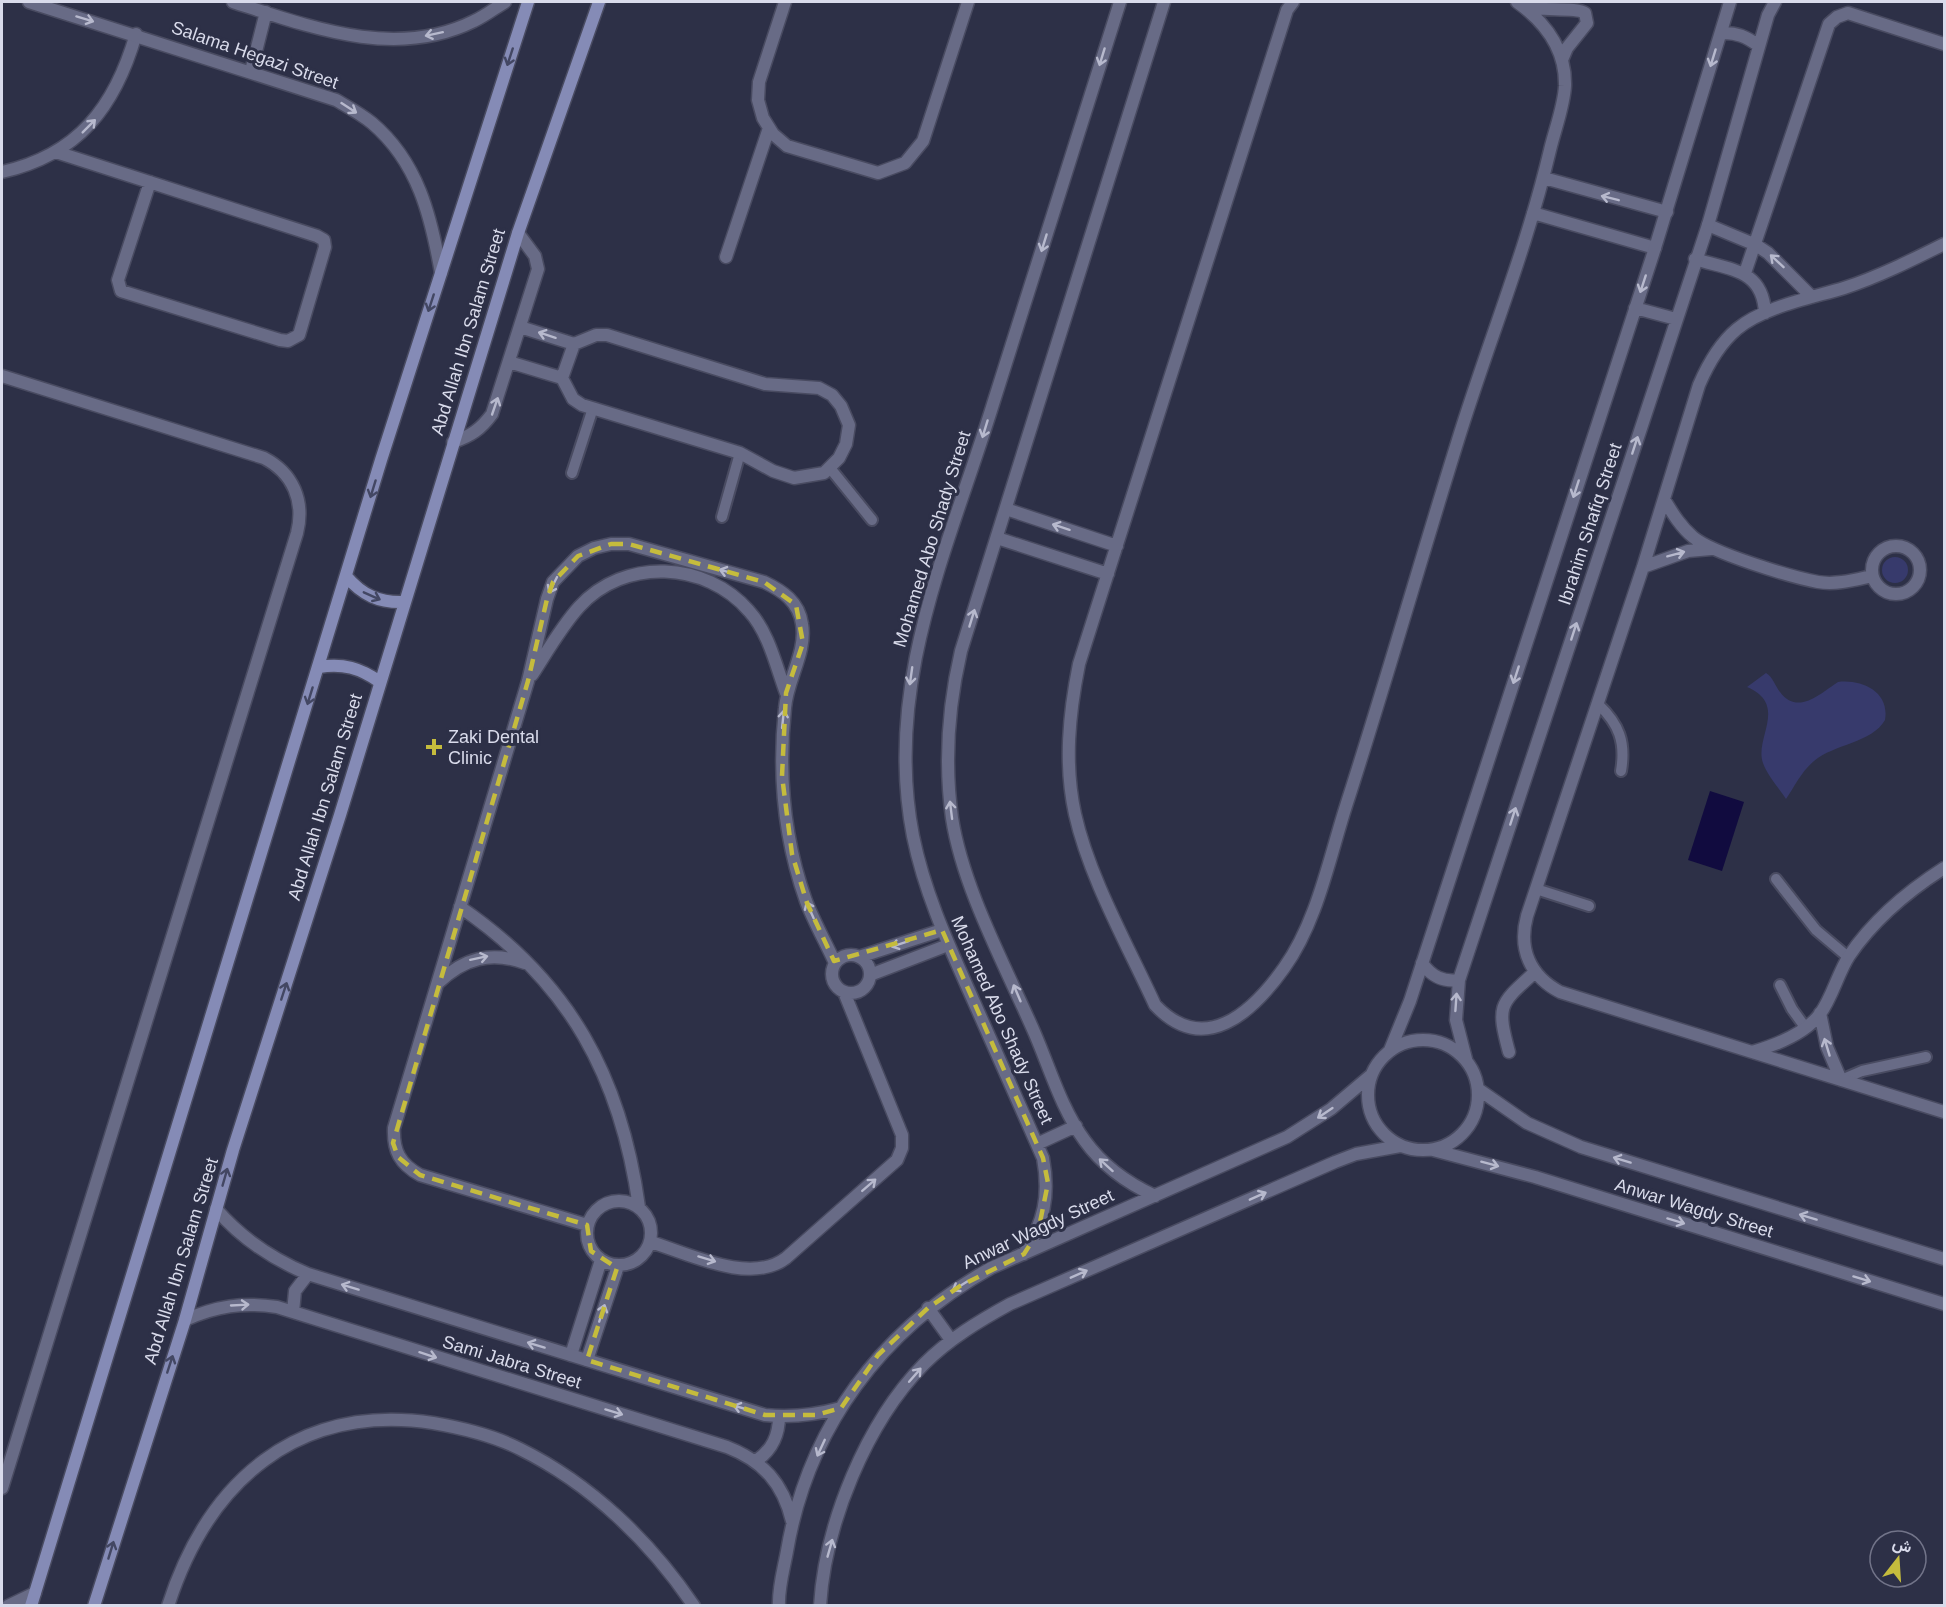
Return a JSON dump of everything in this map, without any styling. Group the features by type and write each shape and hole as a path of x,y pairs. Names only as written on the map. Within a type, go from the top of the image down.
{"main road":[{"path":"33,1599 346,576 528,2"},
{"name":"Abd Allah Ibn Salam Street","path":"94,1605 184,1320 216,1209 518,233 599,2"},
{"path":"346,576 361,592 371,597 382,601 404,602"},
{"path":"319,667 348,666 365,672 380,682"}],"street":[{"name":"Salama Hegazi Street","path":"30,2 136,34 336,100 372,123 400,152 421,189 433,228 441,273"},
{"path":"233,2 363,38 401,40 439,34 465,24 505,2"},
{"path":"785,2 759,82 758,100 769,128 787,146 878,173 905,163 923,141 968,2"},
{"name":"Mohamed Abo Shady Street","path":"1024,1254 1038,1232 1046,1209 1048,1183 1044,1158 948,945 923,877 913,835 907,791 906,737 913,661 923,618 974,465 1120,2"},
{"name":"Mohamed Abo Shady Street","path":"1155,1196 1116,1173 1099,1158 1076,1126 971,886 953,821 947,753 953,685 1164,2"},
{"path":"1293,2 1284,21 1079,664 1071,701 1068,738 1069,776 1084,850 1155,1005 1166,1017 1181,1025 1197,1029 1213,1028 1229,1023 1243,1013 1272,984 1299,945 1385,685 1458,442 1544,178 1565,87 1562,60 1547,28 1520,4"},
{"name":"Ibrahim Shafiq Street","path":"1390,1050 1422,963 1667,212 1730,2"},
{"name":"Ibrahim Shafiq Street","path":"1466,1059 1456,1020 1459,980 1708,225 1759,46 1775,2"},
{"path":"1520,4 1548,11 1575,9 1585,13 1587,23 1567,48 1562,60"},
{"path":"251,71 266,12"},
{"path":"1745,273 1829,24 1837,17 1848,13 1944,44"},
{"path":"1721,33 1732,33 1745,37 1759,46"},
{"path":"2,172 23,167 56,152 86,130 105,109 127,68 136,34"},
{"path":"726,257 769,128"},
{"path":"56,152 324,240 325,247 299,335 294,339 280,340 121,291 118,280 150,183"},
{"path":"1544,178 1667,212"},
{"path":"1533,213 1655,248"},
{"path":"1708,225 1756,245 1782,265 1812,297"},
{"path":"453,442 469,437 482,427 492,414 520,327 538,269 535,256 518,233"},
{"path":"1944,244 1845,288 1765,313 1738,328 1722,344 1708,364 1699,385 1665,501 1536,889 1524,928 1523,941 1526,954 1535,972 1548,986 1560,992 1944,1112"},
{"path":"1695,259 1745,273 1756,282 1762,292 1765,313"},
{"path":"1635,308 1676,319"},
{"path":"520,327 574,344"},
{"path":"508,362 562,378 573,399 593,408 740,453 784,476 814,476 830,468 846,444 849,425 842,406 832,395 819,388 765,384 607,335 586,338 574,344 562,378"},
{"path":"2,376 264,458 274,463 290,478 301,510 294,544 2,1488"},
{"path":"1665,501 1677,520 1692,536 1711,549 1818,582 1842,583 1872,576"},
{"path":"1006,509 1117,546"},
{"path":"997,538 1108,574"},
{"path":"587,1226 420,1175 408,1168 398,1156 393,1143 394,1128 528,681 553,582 578,556 594,548 611,544 629,544 764,582 782,591 796,605 802,624 802,643 786,693 782,734 786,819 792,854 807,903 836,963 832,979 844,992 902,1135 902,1148 897,1160 786,1258 768,1268 740,1269 651,1242"},
{"path":"1904,547 1911,551 1920,565 1917,582 1912,588 1897,594 1882,590 1872,576 1875,557 1887,548 1904,547"},
{"path":"1643,567 1688,551 1711,549"},
{"path":"528,681 580,606 598,591 619,579 642,572 665,570 689,574 712,582 732,594 749,611 763,630 786,693"},
{"path":"1752,1052 1771,1046 1805,1027 1820,1013 1848,957 1880,919 1900,900 1944,868"},
{"path":"460,907 507,942 529,964 559,998 584,1036 605,1076 624,1129 639,1207"},
{"path":"836,963 846,956 859,957 942,930"},
{"path":"844,992 861,990 870,975 948,945"},
{"path":"437,984 452,970 470,960 500,956 529,964"},
{"path":"859,957 867,965 870,975"},
{"path":"1422,963 1434,976 1442,980 1459,980"},
{"path":"1509,1052 1501,1018 1503,1006 1535,972"},
{"path":"1820,1013 1827,1047 1841,1080"},
{"path":"820,1605 822,1578 845,1496 868,1443 903,1388 924,1364 951,1340 978,1321 1010,1304 1335,1162 1356,1154 1400,1146 1433,1150 1449,1144 1462,1134 1472,1121 1478,1106 1478,1089 1466,1059 1453,1048 1438,1041 1421,1039 1404,1042 1390,1050 1370,1076 1368,1101 1375,1124 1386,1137 1400,1146"},
{"name":"Anwar Wagdy Street","path":"779,1605 792,1523 805,1484 841,1408 878,1355 928,1308 960,1286 1024,1254 1287,1137 1331,1109 1370,1076"},
{"name":"Anwar Wagdy Street","path":"1478,1089 1527,1123 1581,1147 1944,1259"},
{"path":"1037,1144 1076,1126"},
{"name":"Anwar Wagdy Street","path":"1433,1150 1535,1177 1944,1304"},
{"path":"614,1200 627,1201 639,1207 647,1217 652,1229 651,1242 638,1260 618,1266 601,1260 591,1251 586,1239 587,1226 592,1214 602,1205 614,1200"},
{"name":"Sami Jabra Street","path":"216,1209 231,1226 267,1254 308,1274 740,1408 779,1416 816,1415 841,1408"},
{"path":"571,1355 601,1260"},
{"path":"587,1360 618,1266"},
{"path":"293,1312 295,1291 308,1274"},
{"name":"Sami Jabra Street","path":"184,1320 220,1307 239,1304 277,1307 727,1447 756,1461 778,1483 788,1502 792,1523"},
{"path":"928,1308 951,1340"},
{"path":"756,1461 764,1455 776,1437 779,1416"},
{"path":"168,1605 181,1565 205,1522 231,1490 250,1472 294,1442 319,1431 360,1420 410,1420 463,1428 519,1448 565,1475 625,1524 652,1551 694,1605"},
{"path":"8,1605 33,1599"}],"lane":[{"path":"572,473 593,408"},
{"path":"722,517 740,453"},
{"path":"830,468 872,520"},
{"path":"1598,704 1612,717 1621,733 1624,752 1621,771"},
{"path":"1776,879 1816,930 1848,957"},
{"path":"1536,889 1589,906"},
{"path":"1780,985 1792,1010 1805,1027"},
{"path":"1841,1080 1863,1071 1926,1057"}],"highlighted area":[{"path":"611,544 629,544 764,582 796,605 803,643 786,693 782,776 792,854 807,903 834,961 942,930 1043,1158 1048,1183 1038,1232 1024,1254 960,1286 928,1308 878,1355 841,1408 816,1415 765,1415 587,1360 617,1268 591,1251 587,1225 420,1175 398,1157 393,1143 528,681 553,582 578,556"}],"shaded area":[{"path":"1895,557 1904,561 1908,570 1904,579 1895,583 1886,579 1882,570 1886,561"},
{"path":"1766,673 1780,692 1794,702 1809,700 1838,682 1865,685 1879,695 1883,702 1885,720 1871,734 1822,755 1814,761 1802,774 1786,799 1763,763 1761,753 1768,712 1766,703 1759,694 1747,687"},
{"path":"1710,791 1744,802 1722,871 1688,860"}],"place":[{"name":"Zaki Dental Clinic","path":"434,747"}]}
